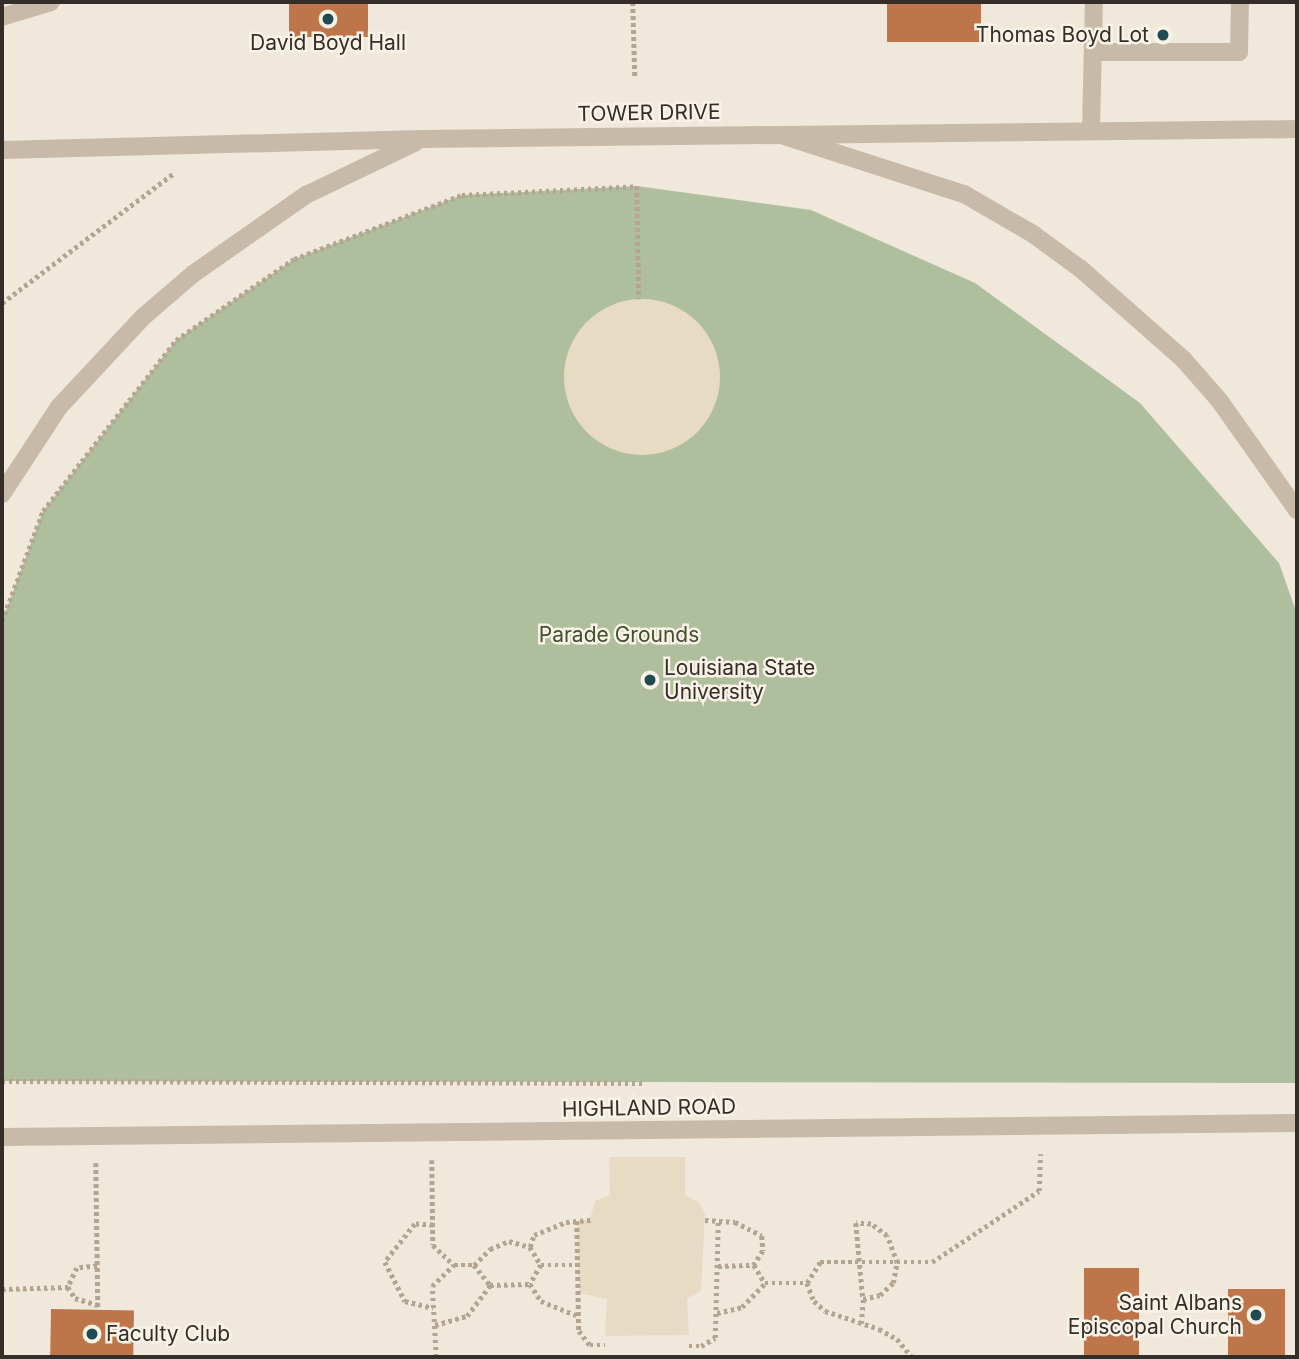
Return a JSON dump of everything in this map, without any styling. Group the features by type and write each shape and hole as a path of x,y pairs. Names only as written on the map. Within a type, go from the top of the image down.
{"street":[{"path":"2,17 51,2"},
{"path":"1091,130 1094,2"},
{"path":"1093,52 1239,52 1240,2"},
{"name":"TOWER DRIVE","path":"2,150 422,139 1297,129"},
{"path":"777,134 964,194 1033,234 1133,310 1183,359 1219,400 1297,510"},
{"path":"2,494 59,407 143,317 193,274 306,195 422,139"},
{"name":"HIGHLAND ROAD","path":"2,1137 1297,1123"}],"path":[{"path":"633,2 635,78"},
{"path":"2,303 209,146"},
{"path":"2,621 43,511 176,340 294,259 462,195 637,186 639,299"},
{"path":"2,1081 642,1083"},
{"path":"807,1283 820,1262 932,1262 1039,1191 1040,1154"},
{"path":"432,1157 433,1245 454,1265 474,1265 490,1249 509,1241 530,1247 541,1265"},
{"path":"68,1287 75,1298 98,1307 96,1159"},
{"path":"530,1247 534,1235 577,1221 591,1220"},
{"path":"705,1220 735,1222 762,1236 762,1251 754,1265"},
{"path":"577,1221 576,1315 583,1340 605,1345"},
{"path":"689,1346 701,1346 715,1338 718,1221"},
{"path":"861,1324 863,1299 856,1223 871,1224 887,1237 897,1263 893,1283 880,1295 863,1299"},
{"path":"433,1225 415,1224 385,1262 405,1301 433,1308"},
{"path":"436,1357 432,1286 454,1265"},
{"path":"474,1265 490,1285"},
{"path":"541,1265 576,1265"},
{"path":"530,1284 541,1265"},
{"path":"718,1266 754,1265"},
{"path":"754,1265 765,1283"},
{"path":"68,1287 76,1268 97,1266"},
{"path":"717,1313 742,1307 765,1283 807,1283"},
{"path":"807,1283 814,1301 825,1311 897,1339 912,1357"},
{"path":"530,1284 541,1301 576,1315"},
{"path":"490,1285 530,1284"},
{"path":"435,1325 467,1316 490,1285"},
{"path":"2,1289 68,1287"}],"green space":[{"name":"Parade Grounds","path":"637,186 811,210 975,283 1140,403 1279,563 1297,614 1297,1083 2,1081 2,621 43,511 176,340 294,259 462,195"}],"shaded area":[{"path":"642,299 672,305 697,322 714,347 720,377 714,407 697,432 672,449 642,455 612,449 587,432 570,407 564,377 570,347 587,322 612,305"},
{"path":"609,1157 685,1157 685,1195 699,1202 705,1214 701,1291 687,1299 689,1335 605,1336 607,1299 579,1293 577,1221 590,1219 595,1201 610,1195"}],"building":[{"name":"David Boyd Hall","path":"289,2 368,2 368,37 289,37"},
{"path":"887,2 981,2 981,42 887,42"},
{"path":"1084,1268 1139,1268 1139,1357 1084,1357"},
{"path":"1228,1289 1285,1289 1285,1357 1228,1357"},
{"name":"Faculty Club","path":"51,1309 134,1310 133,1357 50,1357"}],"place":[{"name":"David Boyd Hall","path":"328,19"},
{"name":"Thomas Boyd Lot","path":"1163,35"},
{"name":"Louisiana State University","path":"650,680"},
{"name":"Saint Albans Episcopal Church","path":"1256,1315"},
{"name":"Faculty Club","path":"92,1334"}]}
